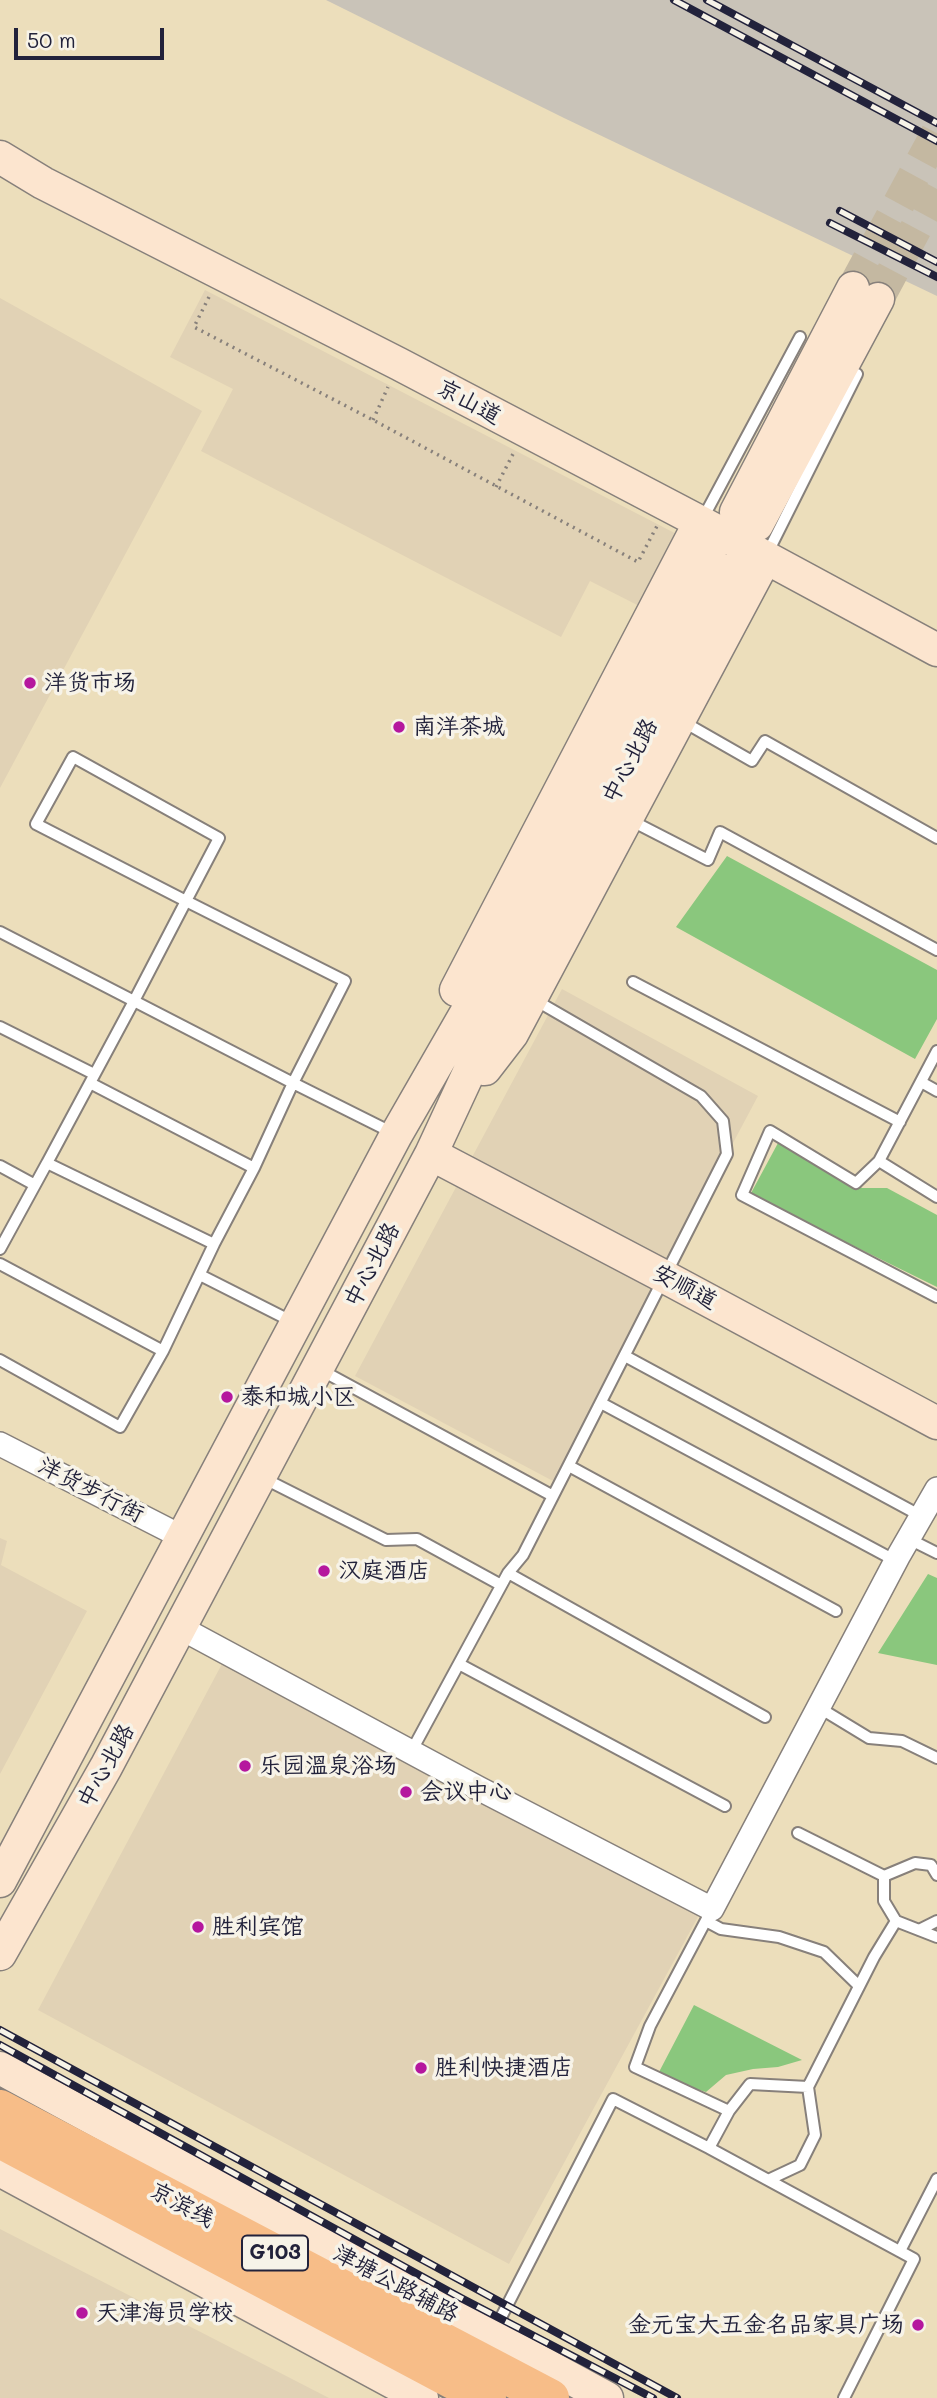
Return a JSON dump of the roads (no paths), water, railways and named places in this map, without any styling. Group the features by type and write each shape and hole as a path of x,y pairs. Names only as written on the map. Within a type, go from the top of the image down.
{"highway":[{"name":"京滨线","path":"4,2080 550,2398"},
{"name":"京滨线","path":"0,2140 488,2398"}],"main road":[{"name":"京山道","path":"0,157 43,183 700,522 937,650"},
{"path":"746,518 865,294"},
{"path":"415,1100 447,1006 700,522"},
{"path":"448,1117 512,1034 766,557"},
{"name":"中心北路","path":"0,1881 415,1100 720,564 531,946 432,1154 106,1767 0,1954"},
{"name":"安顺道","path":"432,1154 937,1423"},
{"name":"津塘公路辅路","path":"4,2080 607,2398"},
{"path":"0,2170 422,2398"}],"street":[{"name":"洋货步行街","path":"0,1444 182,1537"},
{"path":"180,1627 709,1915 896,1561 937,1489"}],"lane":[{"path":"700,522 800,337"},
{"path":"766,557 857,374"},
{"path":"680,720 752,761 765,741 937,838"},
{"path":"0,1249 134,1001 186,901 219,838 73,757 36,824 186,901 345,981 163,1351 120,1427 0,1360"},
{"path":"627,818 708,860 720,832 937,950"},
{"path":"0,932 396,1135"},
{"path":"633,982 900,1122"},
{"path":"411,1752 501,1585 523,1555 727,1154 723,1121 701,1096 530,997"},
{"path":"0,1027 254,1168"},
{"path":"937,1051 879,1161 856,1183 770,1131 742,1195 937,1297"},
{"path":"921,1082 937,1091"},
{"path":"879,1161 937,1197"},
{"path":"47,1163 214,1244"},
{"path":"0,1166 35,1185"},
{"path":"0,1264 163,1351"},
{"path":"200,1275 295,1323"},
{"path":"625,1356 921,1516"},
{"path":"317,1368 553,1496"},
{"path":"601,1403 896,1561"},
{"path":"569,1465 836,1611"},
{"path":"259,1476 386,1540 417,1539 501,1585"},
{"path":"909,1539 937,1553"},
{"path":"508,1573 765,1717"},
{"path":"459,1664 725,1806"},
{"path":"818,1707 869,1738 902,1741 937,1758"},
{"path":"798,1833 884,1877"},
{"path":"884,1877 915,1863 934,1870 937,1854"},
{"path":"884,1877 884,1901 896,1921 937,1937"},
{"path":"729,2111 635,2067 650,2026 709,1915 721,1929 779,1937 824,1952 859,1986"},
{"path":"768,2180 800,2165 815,2135 808,2087 859,1986 896,1921"},
{"path":"919,1930 937,1921"},
{"path":"709,2148 729,2111 750,2084 808,2087"},
{"path":"491,2335 613,2099 914,2259 844,2398"},
{"path":"900,2251 937,2179"}],"tunnel":[{"path":"853,288 937,133"},
{"path":"878,299 937,189"}],"railway":[{"path":"674,0 937,141"},
{"path":"707,0 937,123"},
{"path":"840,211 937,262"},
{"path":"830,223 937,277"},
{"path":"0,2030 677,2398"},
{"path":"0,2045 461,2298 653,2398"}],"place":[{"name":"洋货市场","path":"30,683"},
{"name":"南洋茶城","path":"399,727"},
{"name":"泰和城小区","path":"227,1397"},
{"name":"汉庭酒店","path":"324,1571"},
{"name":"乐园温泉浴场","path":"245,1766"},
{"name":"会议中心","path":"406,1792"},
{"name":"胜利宾馆","path":"198,1927"},
{"name":"胜利快捷酒店","path":"421,2068"},
{"name":"天津海员学校","path":"82,2313"},
{"name":"金元宝大五金名品家具广场","path":"918,2325"}]}
